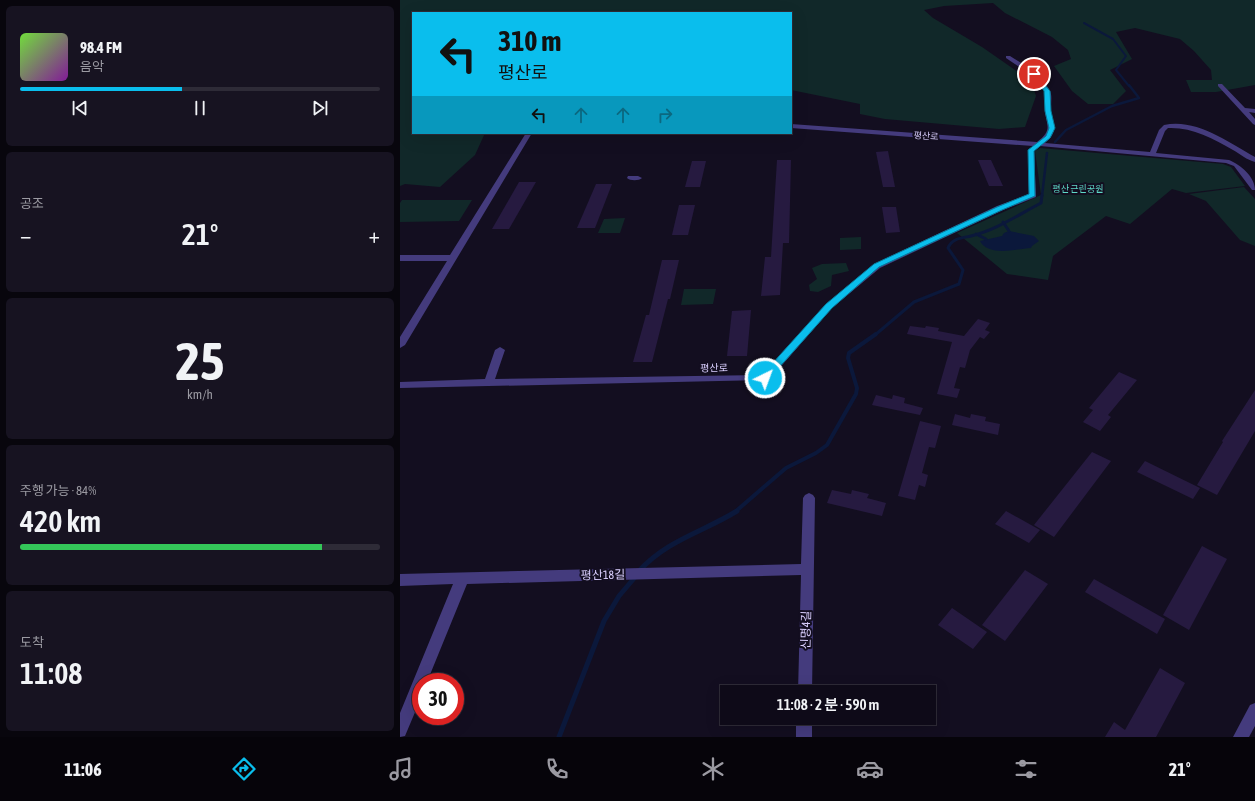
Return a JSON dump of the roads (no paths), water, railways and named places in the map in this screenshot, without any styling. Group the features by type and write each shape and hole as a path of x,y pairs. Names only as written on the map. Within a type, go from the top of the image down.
{"street":[{"name":"평산로","path":"400,384 765,378 829,306 877,266 1000,208 1033,195 1031,150 1048,136 1052,128 1048,111 1047,91 1034,74 1008,57"},
{"path":"1220,86 1255,122"},
{"path":"1243,110 1255,110"},
{"path":"1152,155 1162,130 1166,126 1178,125 1198,130 1255,160"},
{"name":"평산로","path":"792,126 1037,145"},
{"path":"400,345 528,134"},
{"path":"1037,145 1228,161 1236,165 1255,188"},
{"path":"400,258 453,258"},
{"path":"489,382 500,350"},
{"name":"신명4길","path":"805,685 808,498"},
{"name":"평산18길","path":"400,580 806,569"},
{"path":"400,731 462,579"},
{"path":"1240,737 1255,710"},
{"path":"804,725 804,737"}],"water":[{"path":"1009,231 1034,236 1039,241 1031,248 996,251 984,246 980,241 1002,236 1004,233"}],"waterway":[{"path":"1084,23 1113,39 1126,56 1116,70 1129,86"},
{"path":"1055,142 1066,130 1112,106 1139,98 1129,85"},
{"path":"1042,196 1047,153"},
{"path":"1004,223 1041,203 1042,195"},
{"path":"976,234 1004,223"},
{"path":"1004,223 1009,231"},
{"path":"875,335 914,302 959,284 963,270 948,248 955,240 976,234"},
{"path":"976,234 986,239"},
{"path":"735,512 786,468 816,453 827,445 856,394 857,388 848,358 849,353 876,334"},
{"path":"639,571 650,560 673,544 737,511"},
{"path":"559,737 604,621 619,596 636,576"}],"park label":[{"name":"평산 근린공원","path":"1078,189"}]}
